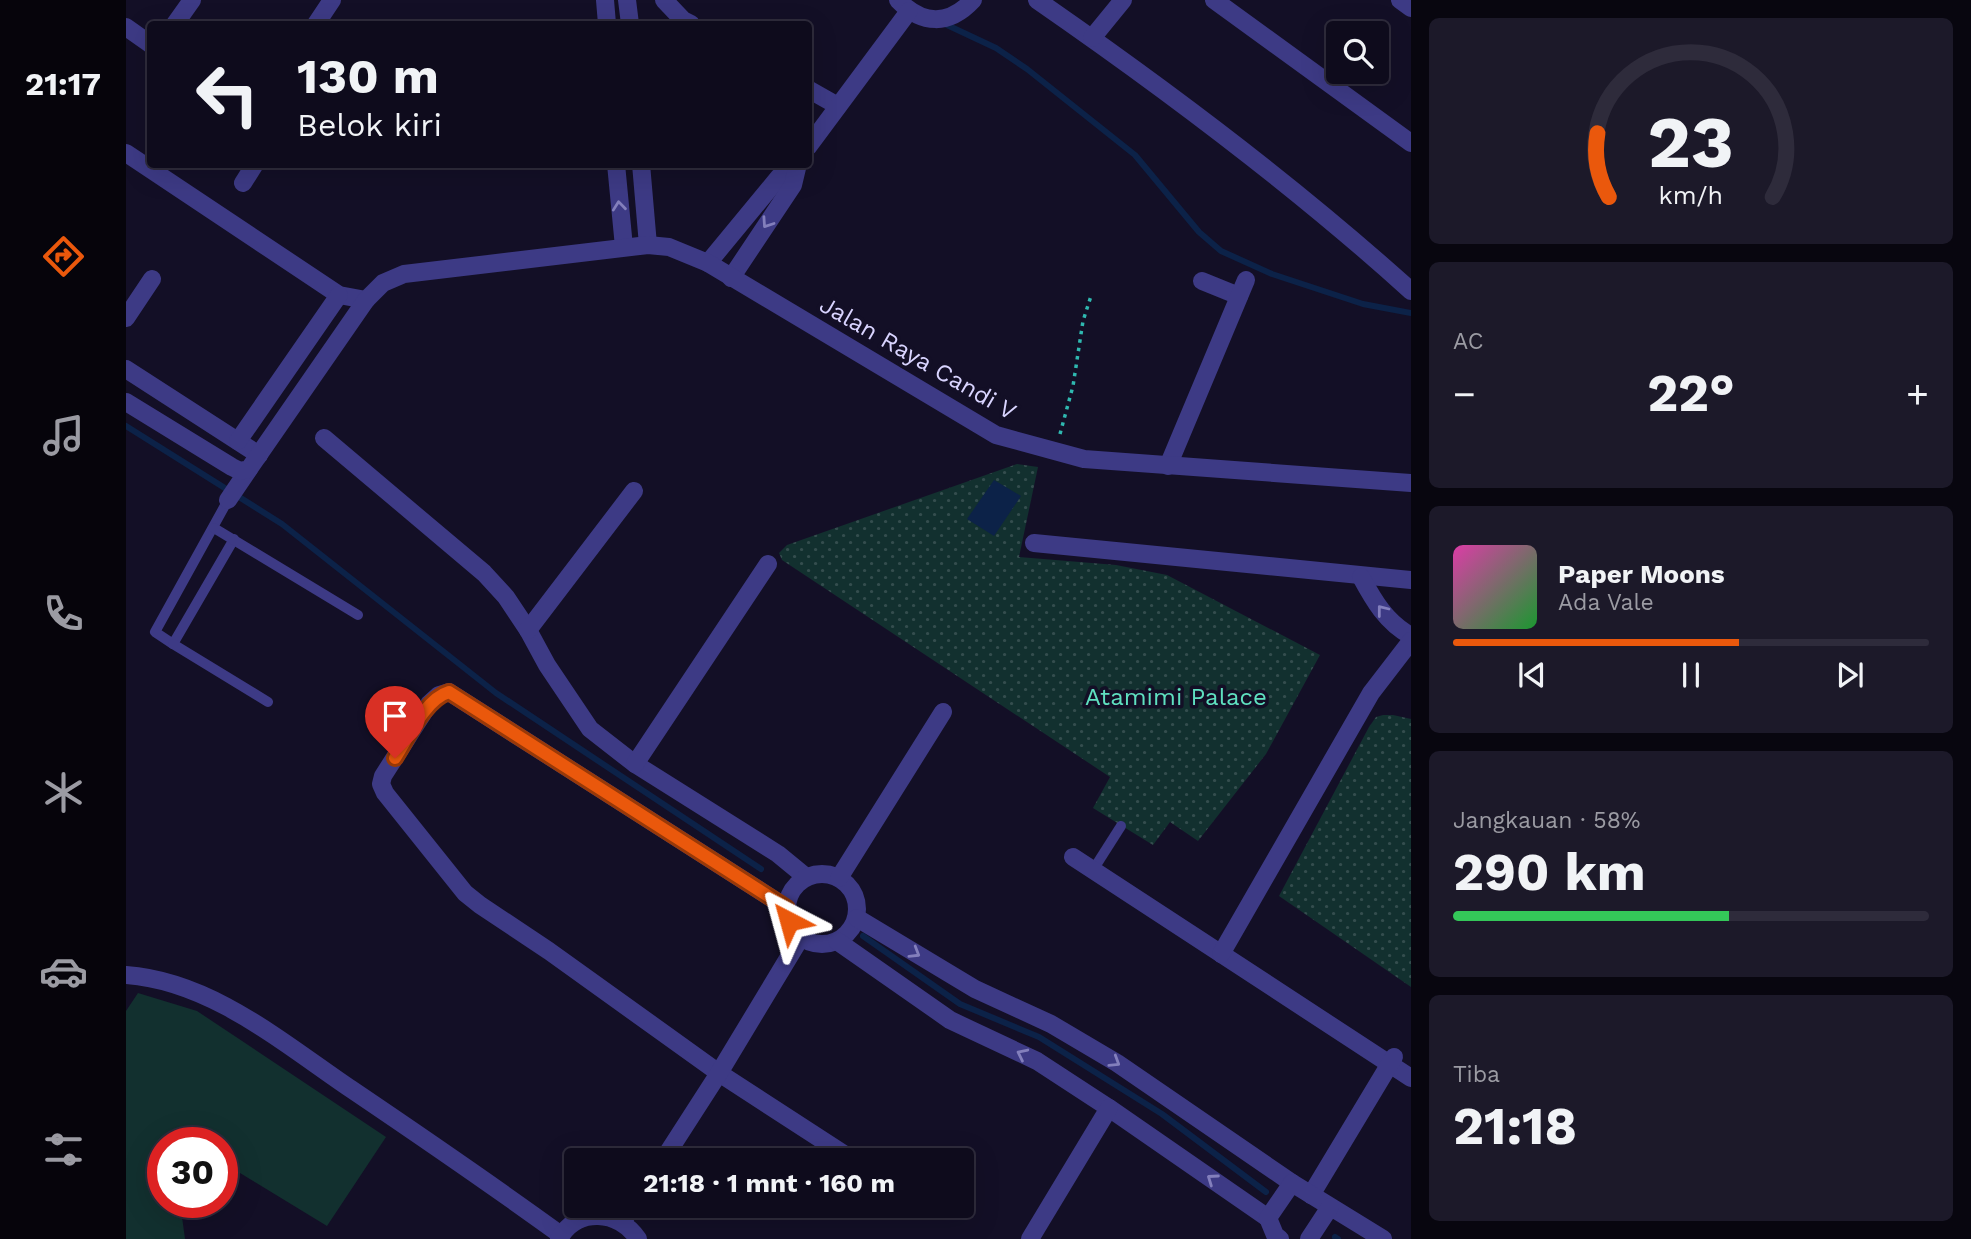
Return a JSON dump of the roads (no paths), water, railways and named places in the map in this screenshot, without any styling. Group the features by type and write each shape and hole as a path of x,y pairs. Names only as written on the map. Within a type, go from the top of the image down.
{"street":[{"path":"177,21 192,0"},
{"path":"318,21 332,0"},
{"path":"605,0 607,21"},
{"path":"627,0 630,21"},
{"path":"664,0 686,21"},
{"path":"812,142 904,5 919,16 943,19 955,15 973,0"},
{"path":"1037,0 1259,163 1357,242 1411,290"},
{"path":"1092,38 1122,0"},
{"path":"1214,0 1411,143"},
{"path":"1400,0 1411,8"},
{"path":"126,27 147,42"},
{"path":"812,91 838,106"},
{"path":"126,153 147,167"},
{"path":"148,168 339,295 366,300"},
{"path":"243,183 252,168"},
{"path":"616,168 624,247"},
{"path":"641,168 648,245"},
{"path":"708,263 779,177 791,168"},
{"path":"731,278 793,185 795,168"},
{"name":"Jalan Raya Candi V","path":"228,500 366,300 383,283 404,274 648,245 669,247 708,263 996,435 1084,459 1411,483"},
{"path":"126,318 152,279"},
{"path":"1168,466 1243,288 1202,281"},
{"path":"238,441 339,295"},
{"path":"126,369 238,441 249,469 240,471 232,467 126,402"},
{"path":"324,438 484,573 506,597 590,729 635,764 778,854 806,877"},
{"path":"528,630 634,491"},
{"path":"1034,543 1411,580"},
{"path":"635,764 768,564"},
{"path":"1361,577 1378,608 1397,628 1411,636"},
{"path":"1221,954 1371,693 1411,642"},
{"path":"787,908 449,692 439,695 429,704 383,776 381,784 385,793 472,899 719,1073 835,1148"},
{"path":"839,878 943,712"},
{"path":"1073,857 1221,954 1392,1059 1411,1078"},
{"path":"823,873 839,878 853,891 858,909 857,918 853,928 837,941 819,944 801,937 792,927 787,908 792,890 806,877 823,873"},
{"path":"857,918 975,989 1052,1024 1117,1063 1292,1183 1383,1239"},
{"path":"671,1148 801,937"},
{"path":"837,941 950,1020 1037,1062 1109,1108 1268,1218 1275,1235 1280,1239"},
{"path":"126,975 175,985 211,999 242,1016 377,1107 560,1237 570,1225 582,1218 596,1215 610,1216 622,1222 638,1239"},
{"path":"1311,1195 1392,1059"},
{"path":"1030,1239 1109,1108"},
{"path":"1268,1218 1292,1183"},
{"path":"1309,1239 1330,1207"},
{"path":"622,1222 625,1218"}],"lane":[{"path":"228,500 155,632 268,702"},
{"path":"214,528 358,615"},
{"path":"173,644 234,540"},
{"path":"1093,870 1121,825"}],"water":[{"path":"994,480 1021,496 994,536 967,519"}],"waterway":[{"path":"947,25 996,48 1027,69 1135,155 1199,232 1221,251 1272,274 1363,304 1411,313"},
{"path":"126,426 282,524 496,693 761,869"},
{"path":"863,936 960,1004 1039,1037 1162,1114 1266,1192"}],"park label":[{"name":"Atamimi Palace","path":"1176,697"}]}
